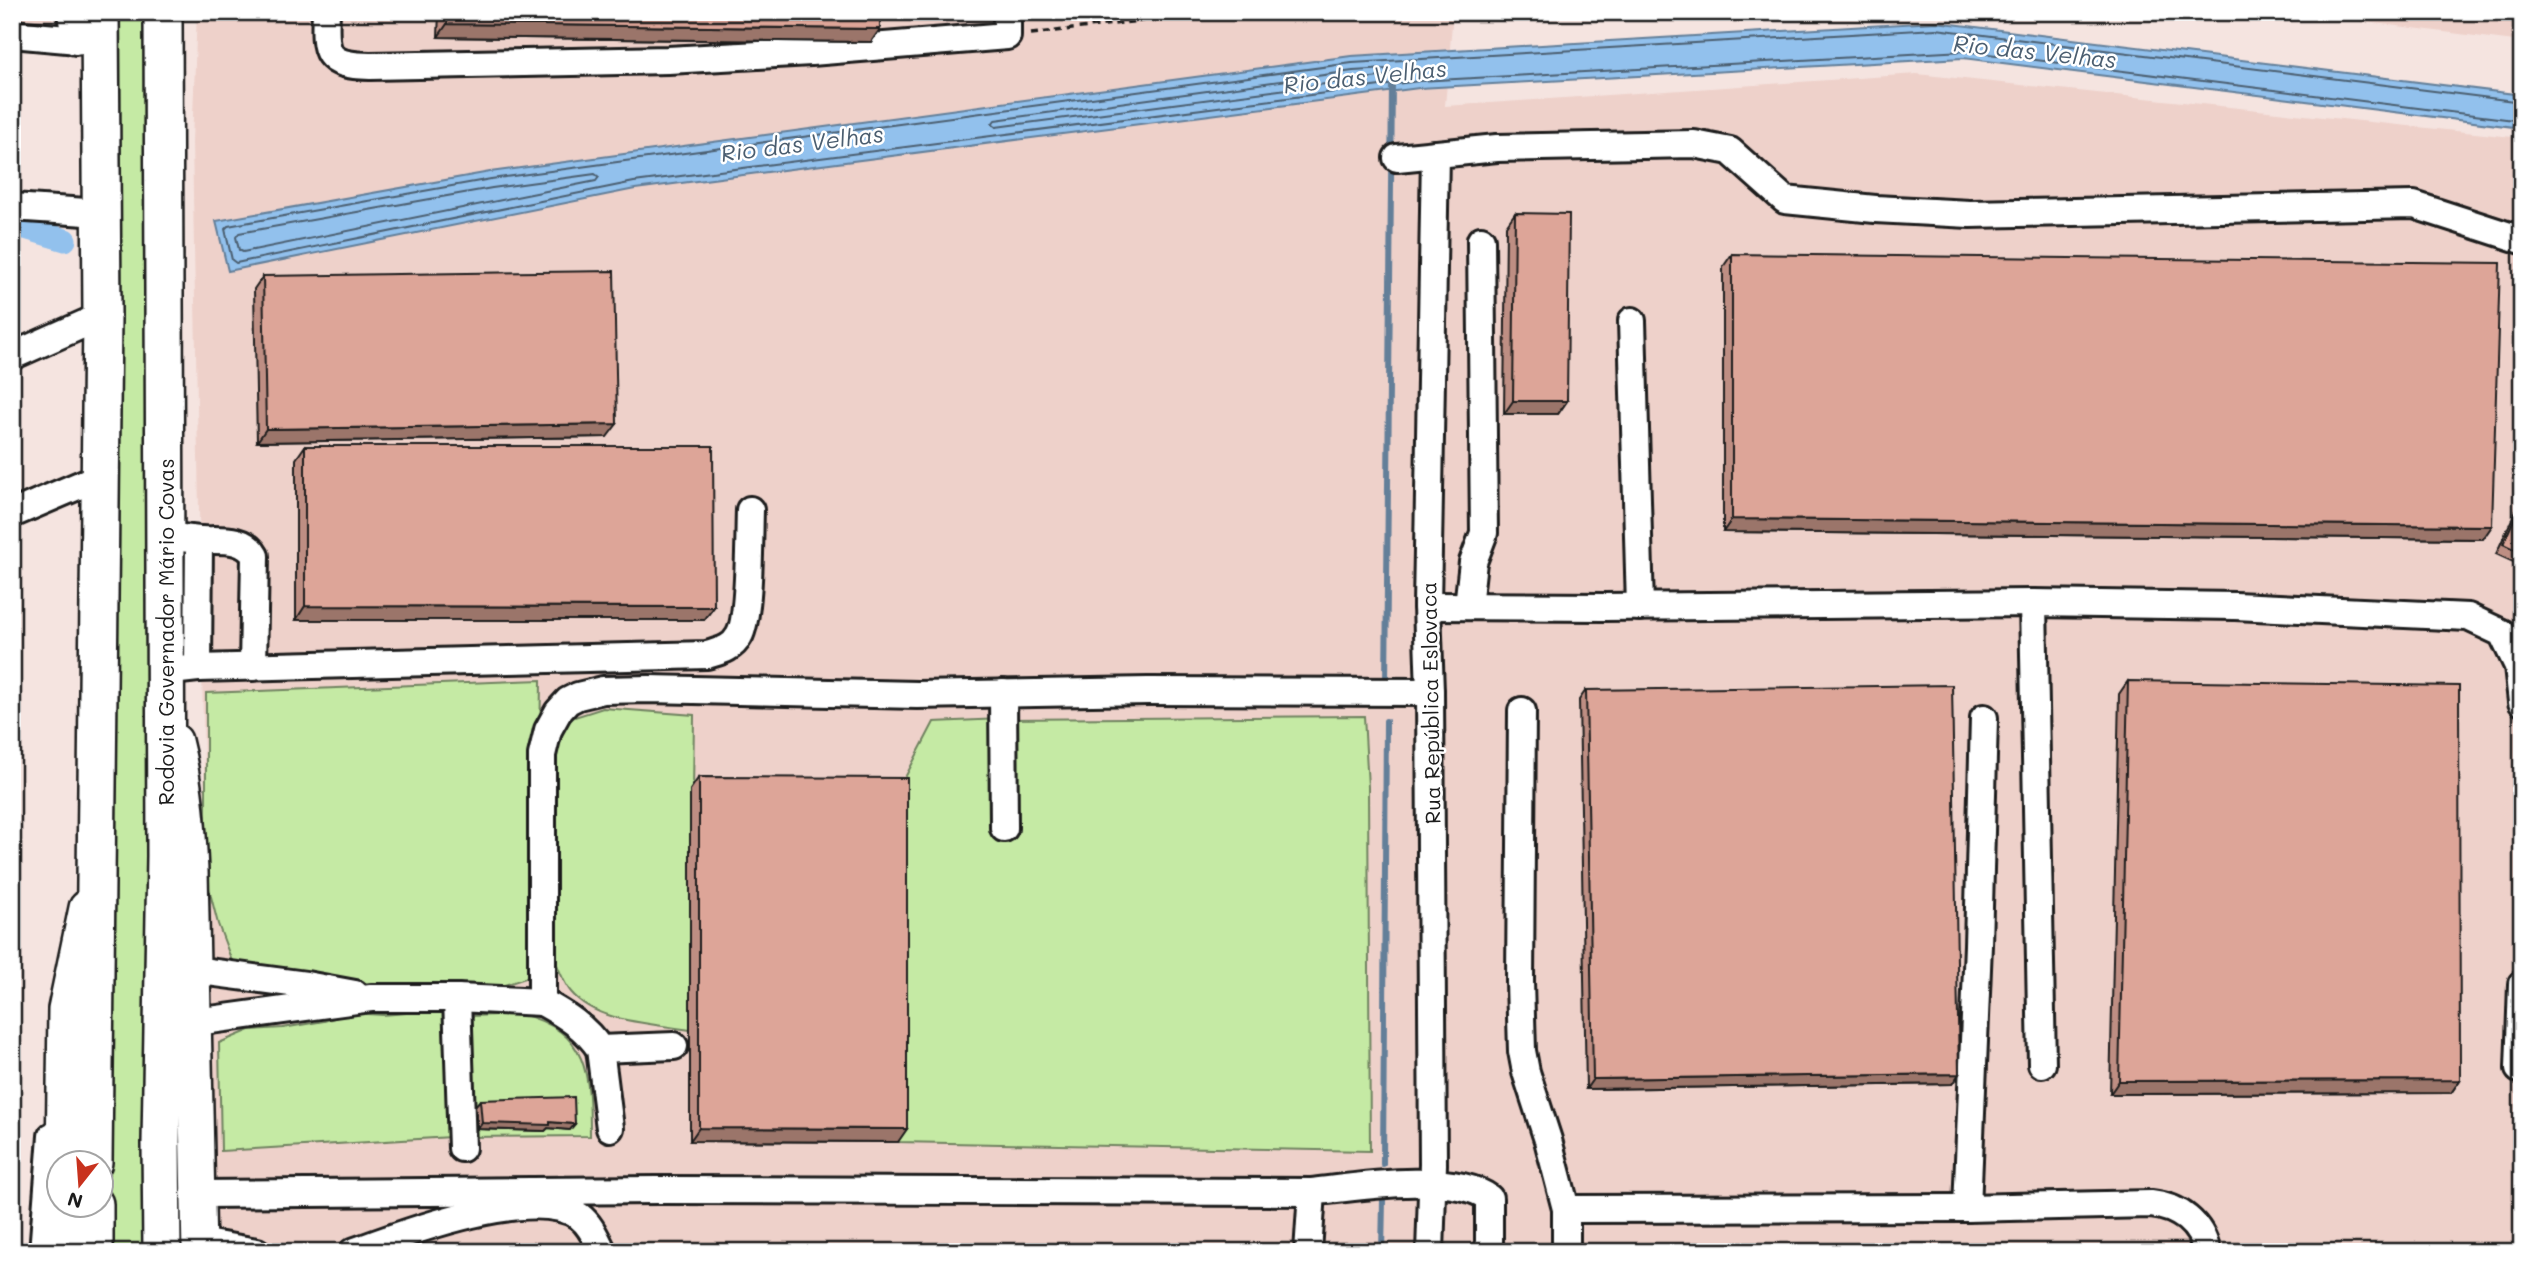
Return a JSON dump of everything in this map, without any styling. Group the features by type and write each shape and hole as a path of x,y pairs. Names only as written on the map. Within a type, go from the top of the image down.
{"highway":[{"name":"Rodovia Governador Mário Covas","path":"162,1252 161,1143 166,856 182,538 163,12"},
{"path":"92,32 101,213 102,316 93,1148"},
{"path":"94,1218 94,1252"}],"main road":[{"path":"175,680 188,812 196,1022 199,1247"},
{"path":"63,1148 65,1009 98,855"},
{"path":"62,1252 63,1218"}],"street":[{"path":"71,12 92,32"},
{"path":"326,12 324,42 333,58 347,65 370,66 668,60 811,52 1007,24"},
{"path":"12,34 92,32"},
{"path":"1397,158 1497,148 1694,144 1730,151 1785,200 1875,209 1970,214 2414,205 2522,240"},
{"name":"Rua República Eslovaca","path":"1430,1252 1433,1184 1430,692 1427,606 1435,154"},
{"path":"12,206 101,213"},
{"path":"1468,606 1473,562 1484,533 1481,240"},
{"path":"12,356 102,316"},
{"path":"1632,321 1640,607"},
{"path":"12,514 101,476"},
{"path":"175,680 253,667 707,655 727,650 740,636 745,618 750,510"},
{"path":"182,538 240,542 250,547 255,556 253,667"},
{"path":"1427,606 2033,603 2235,606 2468,617 2502,633 2518,666 2522,702"},
{"path":"2033,603 2042,1065"},
{"path":"542,1002 542,755 548,730 568,701 603,691 649,689 917,695 1148,691 1430,692"},
{"path":"1003,694 1004,828"},
{"path":"1522,711 1522,1051 1566,1209 1566,1252"},
{"path":"1967,1208 1984,718"},
{"path":"193,970 306,985 371,998"},
{"path":"2519,1069 2522,985"},
{"path":"196,1022 371,998 542,1002 568,1015 589,1033 600,1049 610,1128"},
{"path":"457,998 462,1148"},
{"path":"43,1252 45,1204 65,1009"},
{"path":"600,1049 674,1046"},
{"path":"198,1194 644,1190 1311,1192 1365,1186 1458,1185 1489,1198 1489,1252"},
{"path":"1307,1252 1311,1192"},
{"path":"1566,1209 2161,1205 2181,1213 2197,1227 2207,1252"},
{"path":"353,1252 435,1223 487,1211 527,1206 565,1210 581,1217 603,1252"},
{"path":"199,1247 257,1252"}],"path":[{"path":"1007,24 1213,12"}],"shaded area":[{"path":"12,12 52,12 53,31 12,27"},
{"path":"197,12 1453,12 1445,106 1917,74 2522,138 2522,1252 205,1252 206,877 192,142"},
{"path":"2288,12 2522,12 2522,42"}],"green space":[{"path":"120,12 149,12 147,1252 106,1252 106,1218 116,1218 116,1148 105,1148 105,1097 120,167"},
{"path":"541,680 540,753 565,720 603,708 694,715 690,1030 626,1020 595,1010 571,992 562,978 552,951 541,973 471,996 365,989 236,972 218,924 206,877 206,693"},
{"path":"1364,716 1368,787 1370,1151 898,1142 898,791 934,722"},
{"path":"442,1010 451,1019 451,1137 221,1151 219,1043 250,1030 283,1028 351,1013 383,1015"},
{"path":"521,1014 560,1032 573,1044 581,1058 589,1094 590,1136 467,1137 472,1016"}],"water":[{"path":"1936,22 2522,95 2522,128 1963,58 1419,88 635,189 228,271 216,221 490,172 1351,56"}],"building":[{"path":"448,12 880,12 880,29 447,24"},
{"path":"1515,213 1569,214 1567,401 1513,401"},
{"path":"1732,254 2500,263 2492,526 1732,519"},
{"path":"614,271 617,424 266,429 263,276"},
{"path":"305,446 713,446 714,607 305,606"},
{"path":"2522,502 2522,553 2503,544"},
{"path":"2128,681 2459,686 2460,1080 2119,1081"},
{"path":"1952,685 1959,1074 1593,1079 1586,690"},
{"path":"699,777 907,778 907,1129 699,1128"},
{"path":"574,1097 575,1124 482,1123 480,1100"},
{"path":"427,1247 539,1247 539,1252 427,1252"}],"waterway":[{"path":"1386,685 1392,85"},
{"name":"Rio das Velhas","path":"12,224 65,240"},
{"path":"1383,1164 1386,721"},
{"path":"1382,1252 1383,1200"}]}
